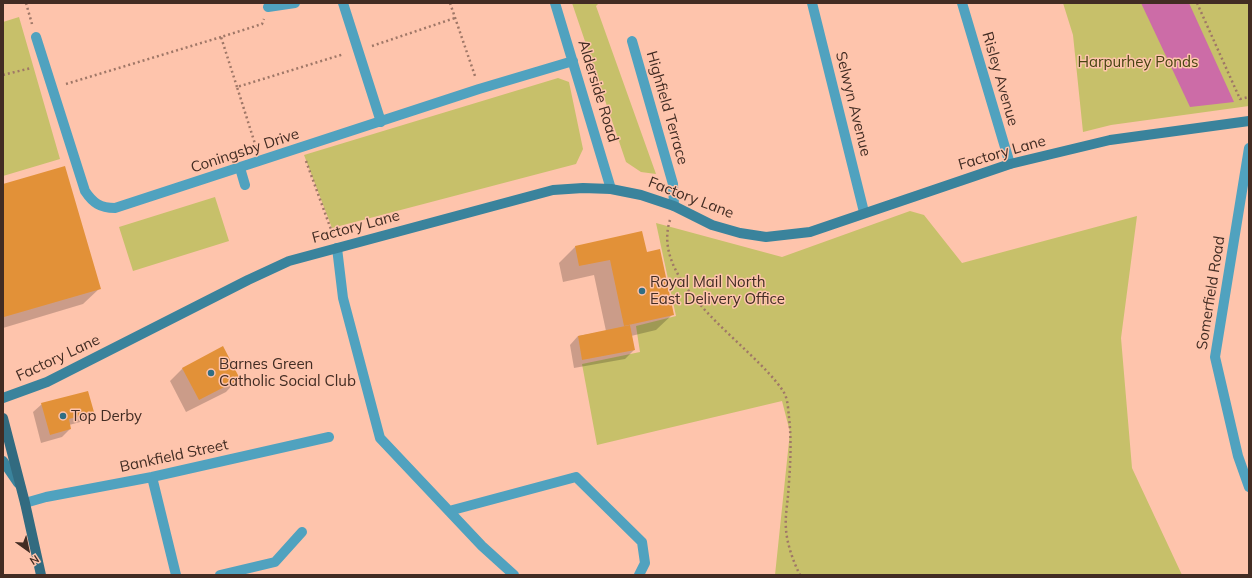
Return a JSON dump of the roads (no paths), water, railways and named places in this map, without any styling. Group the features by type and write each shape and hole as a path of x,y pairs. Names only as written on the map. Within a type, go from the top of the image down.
{"main road":[{"path":"3,418 25,503 41,575"}],"street":[{"path":"268,7 295,3"},
{"path":"343,3 381,122"},
{"name":"Alderside Road","path":"555,3 574,61 611,189"},
{"name":"Selwyn Avenue","path":"812,3 864,212"},
{"name":"Risley Avenue","path":"962,3 1010,164"},
{"name":"Coningsby Drive","path":"36,37 84,191 97,205 106,208 115,208 260,162 479,89 574,61"},
{"name":"Highfield Terrace","path":"632,41 673,184 674,206"},
{"name":"Factory Lane","path":"3,398 47,382 282,264 553,190 583,188 611,189 641,194 674,206 712,224 740,233 766,237 810,232 864,212 1010,164 1110,140 1249,121"},
{"name":"Somerfield Road","path":"1249,148 1215,357 1238,456 1249,487"},
{"path":"240,168 245,185"},
{"path":"337,248 344,298 380,438 482,546 514,575"},
{"name":"Bankfield Street","path":"25,503 46,497 152,478 329,437"},
{"path":"3,461 13,474 22,492"},
{"path":"449,511 576,477 642,542 645,563 639,575"},
{"path":"152,478 176,575"},
{"path":"220,575 274,562 302,532"}],"place":[{"name":"Royal Mail North East Delivery Office","path":"642,291"},
{"name":"Barnes Green Catholic Social Club","path":"211,373"},
{"name":"Top Derby","path":"63,416"}],"park label":[{"name":"Harpurhey Ponds","path":"1138,62"}]}
